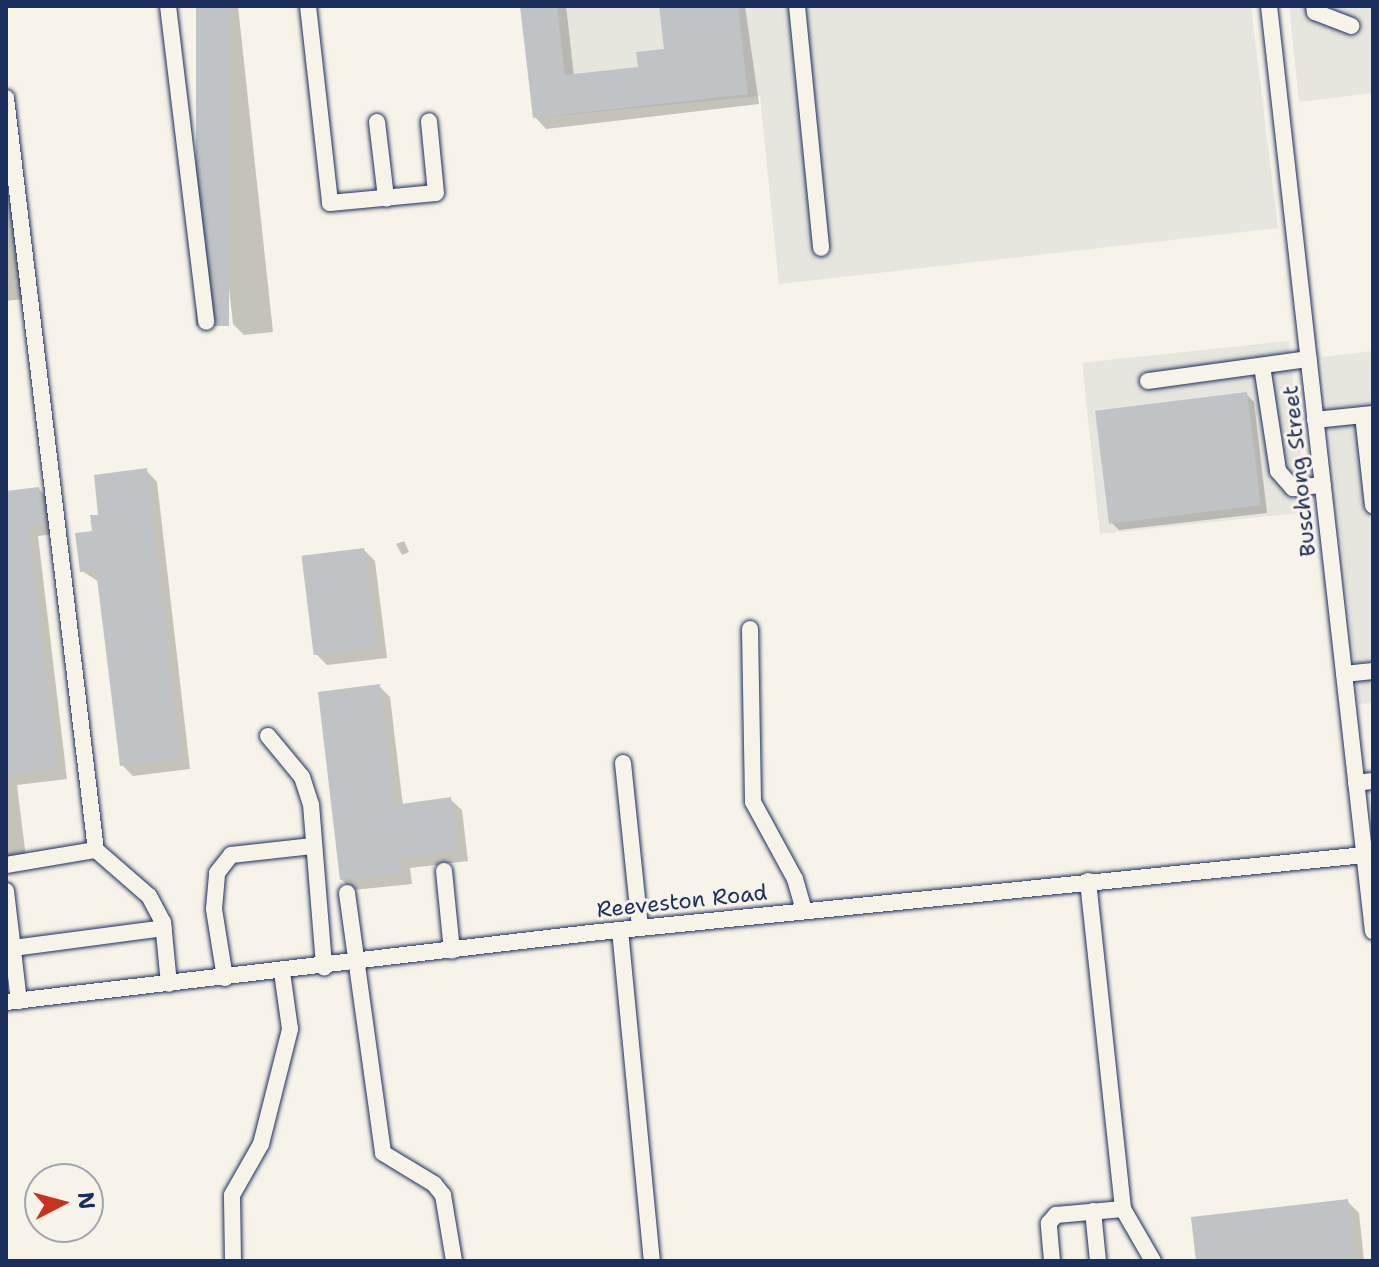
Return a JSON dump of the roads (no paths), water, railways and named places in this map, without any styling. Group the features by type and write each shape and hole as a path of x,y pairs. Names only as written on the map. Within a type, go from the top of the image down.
{"street":[{"path":"168,6 206,322"},
{"path":"308,6 330,203 436,193 429,121"},
{"path":"797,6 821,248"},
{"name":"Buschong Street","path":"1269,6 1344,674 1365,782 1364,855 1373,931"},
{"path":"1314,6 1315,12 1351,26"},
{"path":"6,98 96,850 149,896 164,928 169,984"},
{"path":"377,122 386,198"},
{"path":"1148,381 1309,359"},
{"path":"1262,366 1278,471 1293,488 1323,485"},
{"path":"1315,420 1368,415 1373,505"},
{"path":"750,629 753,802 795,879 804,911"},
{"path":"1344,674 1373,671"},
{"path":"268,736 302,777 311,804 324,967"},
{"path":"623,763 640,928"},
{"path":"225,978 214,909 217,873 231,855 313,846"},
{"path":"6,865 96,850"},
{"name":"Reeveston Road","path":"13,1002 357,964 620,930 1364,855"},
{"path":"444,871 452,951"},
{"path":"1088,881 1123,1209 1153,1261"},
{"path":"6,891 13,948 13,1002"},
{"path":"347,893 383,1153 434,1184 443,1195 454,1261"},
{"path":"13,948 164,928"},
{"path":"620,930 652,1261"},
{"path":"233,1261 232,1195 261,1144 290,1029 282,972"},
{"path":"1052,1261 1049,1223 1056,1215 1123,1209"},
{"path":"1093,1211 1098,1261"}]}
